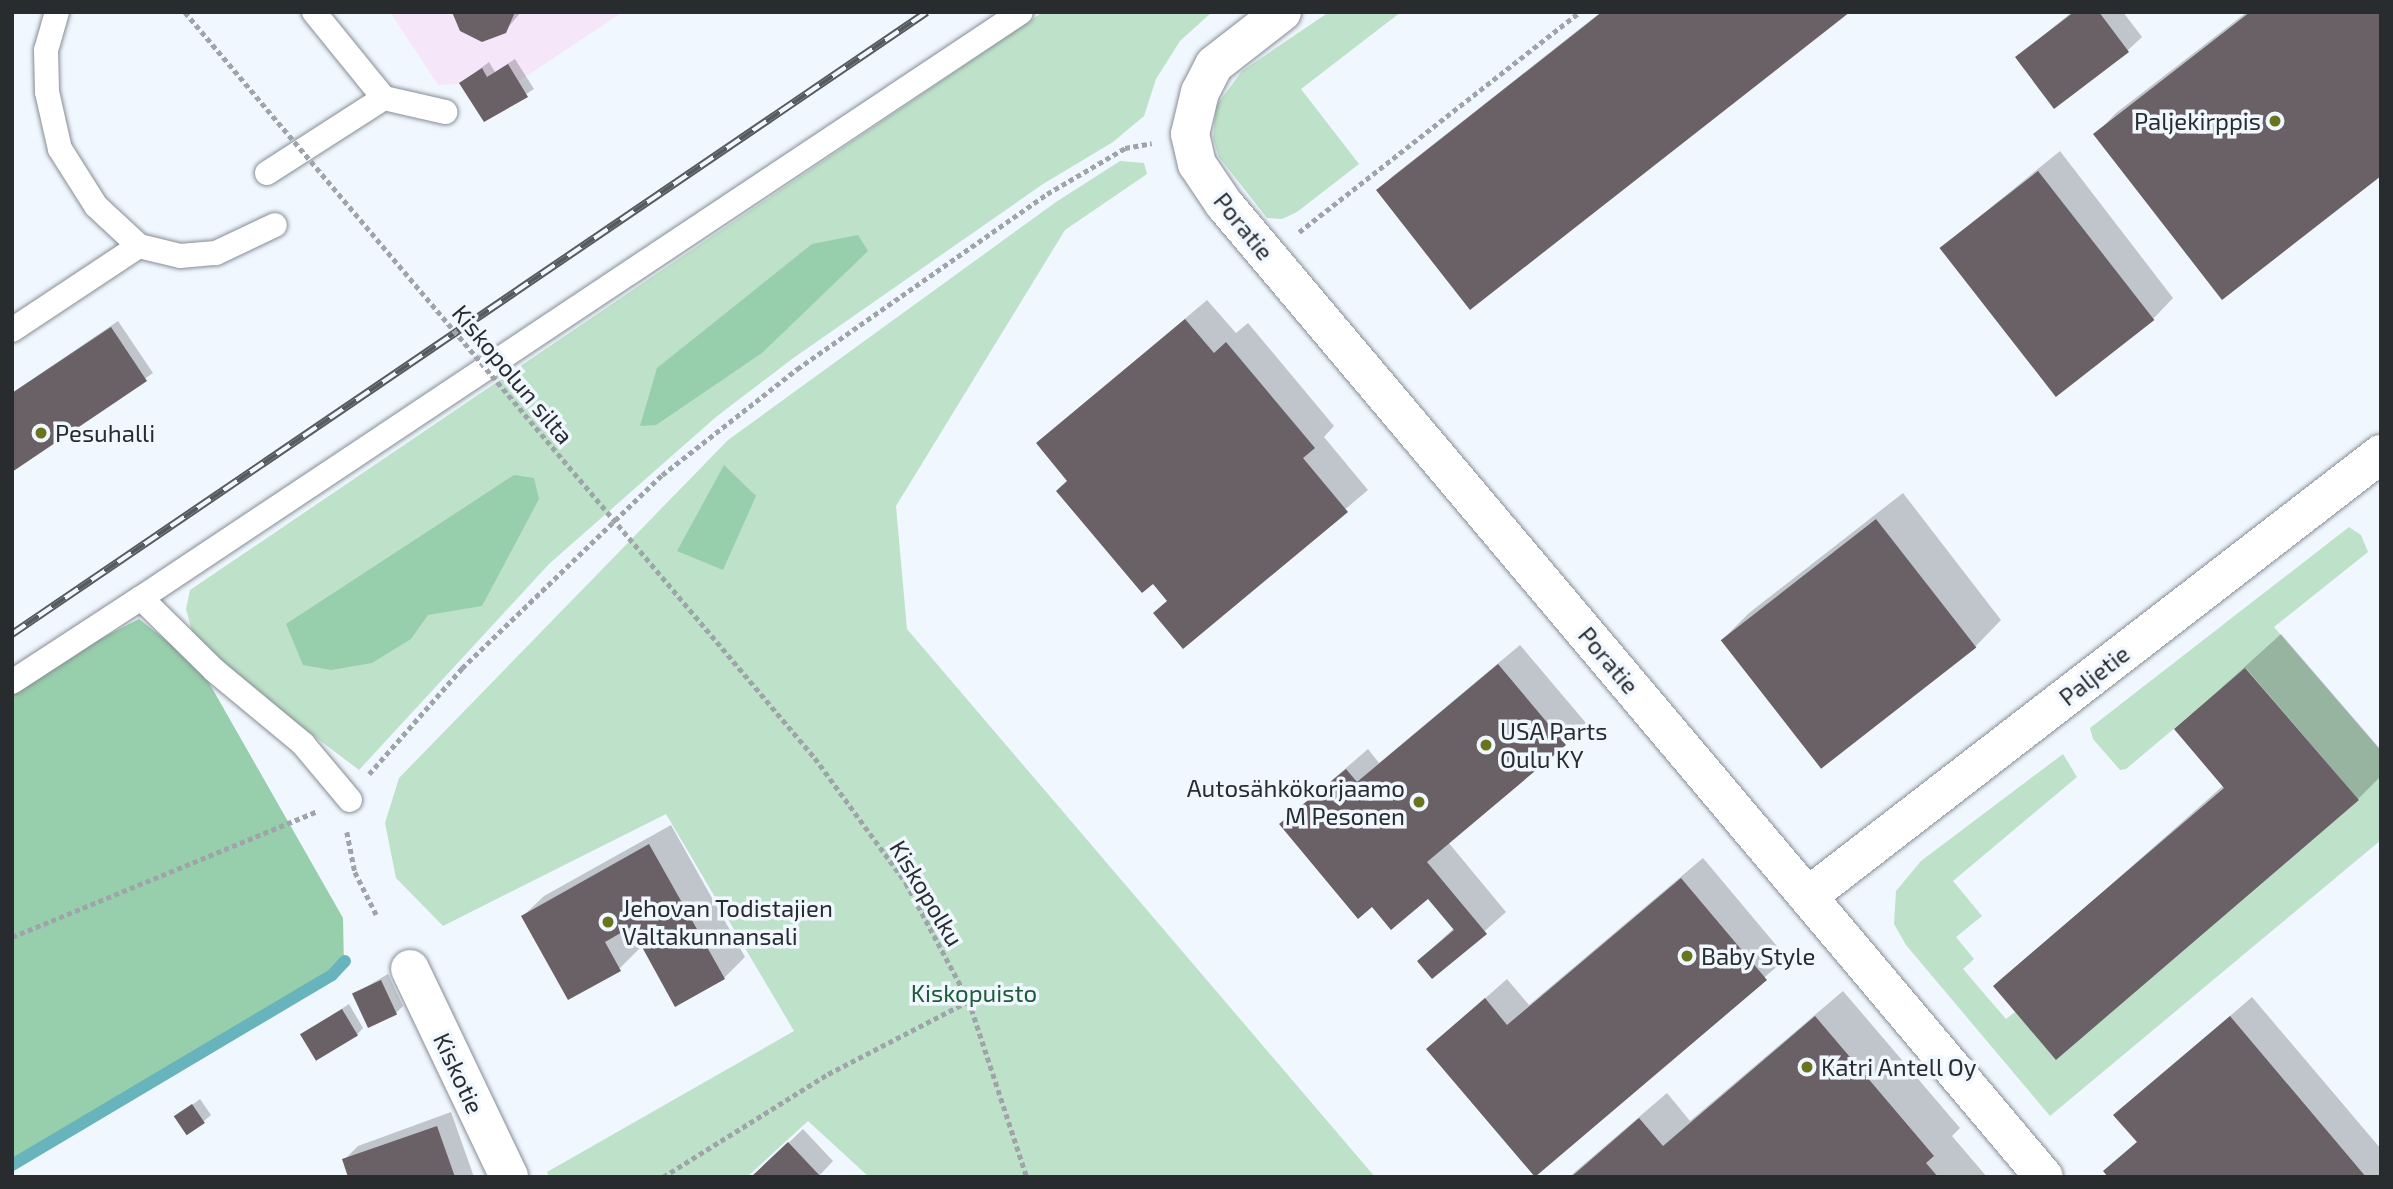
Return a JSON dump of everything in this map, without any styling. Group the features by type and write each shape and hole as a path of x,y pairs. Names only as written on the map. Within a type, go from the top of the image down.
{"street":[{"path":"1190,134 1200,92 1214,65 1282,12"},
{"name":"Poratie","path":"1190,134 1197,164 1268,256 2043,1177"},
{"name":"Paljetie","path":"1808,896 2381,454"},
{"name":"Kiskotie","path":"410,969 509,1177"}],"lane":[{"path":"57,12 46,50 47,92 60,149 96,206 139,246 180,256 216,253 275,225"},
{"path":"314,12 384,98 445,112"},
{"path":"12,682 1021,12"},
{"path":"267,173 384,98"},
{"path":"12,330 139,246"},
{"path":"141,598 214,670 303,744 350,800"}],"path":[{"name":"Kiskopolun silta","path":"185,12 815,758"},
{"path":"1268,256 1580,12"},
{"path":"12,937 350,800 462,668 662,475 797,369 1047,194 1125,148 1190,134"},
{"name":"Kiskopolku","path":"815,758 906,883 969,1001 1027,1177"},
{"path":"350,800 346,829 355,872 378,918"},
{"path":"663,1177 828,1074 969,1001"}],"shaded area":[{"path":"390,12 623,12 519,81 528,97 484,122 459,84 438,85"}],"green space":[{"path":"1043,12 1212,12 1180,41 1156,79 1144,116 1113,142 1043,184 792,359 716,417 549,564 359,770 216,662 192,631 186,609 190,590"},
{"path":"1329,12 1401,12 1301,89 1359,164 1297,212 1282,219 1267,218 1219,157 1213,138 1216,106 1242,71"},
{"name":"Kiskopuisto","path":"1120,161 1144,163 1147,174 1065,230 896,506 907,629 1375,1177 869,1177 808,1121 747,1177 549,1177 547,1172 794,1031 666,814 443,926 396,878 385,823 399,778 728,440 1056,202"},
{"path":"858,235 868,251 762,353 656,425 640,426 657,368 812,244"},
{"path":"724,465 756,496 723,570 677,551"},
{"path":"514,475 534,478 539,499 482,606 428,615 411,639 372,663 331,670 303,665 286,624"},
{"path":"2349,527 2361,535 2368,552 2274,627 2381,751 2381,840 2050,1116 1906,945 1894,924 1896,891 1921,861 2063,754 2077,777 1953,881 1982,916 1956,937 1974,959 1963,969 2006,1019 2015,1012 2057,1059 2359,800 2246,668 2126,769 2120,770 2093,739 2090,728"},
{"path":"139,619 200,667 343,918 344,968 12,1167 12,684"}],"building":[{"path":"452,12 515,12 506,33 482,42 460,31"},
{"path":"1602,12 1850,12 1470,310 1376,190"},
{"path":"2074,12 2099,12 2129,52 2054,109 2015,57"},
{"path":"2250,12 2381,12 2381,176 2222,300 2093,134"},
{"path":"508,64 528,97 484,122 459,83 482,68 487,77"},
{"path":"2038,171 2154,320 2056,397 1939,248"},
{"path":"1185,319 1214,353 1226,342 1315,448 1303,458 1348,512 1183,649 1153,613 1167,601 1153,584 1142,593 1056,491 1067,481 1036,443"},
{"name":"Pesuhalli","path":"111,327 147,381 12,472 12,393"},
{"path":"1876,519 1976,647 1821,769 1721,640"},
{"path":"1498,664 1566,745 1427,862 1487,934 1432,979 1417,961 1454,930 1428,899 1391,930 1372,907 1358,919 1279,824 1346,769 1357,782"},
{"path":"2245,668 2359,800 2056,1060 1993,986 2224,788 2174,729"},
{"name":"Jehovan Todistajien Valtakunnansali","path":"649,844 725,979 675,1007 631,927 605,942 621,971 568,1000 521,916"},
{"path":"1681,878 1767,980 1535,1177 1426,1049 1485,998 1507,1025"},
{"path":"381,980 397,1014 368,1028 352,994"},
{"path":"342,1009 358,1036 316,1061 300,1034"},
{"name":"Katri Antell Oy","path":"1815,1016 1934,1156 1926,1163 1938,1177 1571,1177 1639,1118 1663,1146"},
{"path":"2230,1016 2366,1177 2108,1177 2103,1171 2137,1142 2113,1115"},
{"path":"192,1104 205,1123 187,1135 174,1116"},
{"path":"437,1126 455,1177 348,1177 342,1159"},
{"path":"788,1142 821,1177 751,1177"}],"waterway":[{"path":"12,1165 332,975 345,961"}],"railway":[{"path":"12,634 927,12"}],"place":[{"name":"Paljekirppis","path":"2275,121"},
{"name":"Pesuhalli","path":"41,433"},
{"name":"USA Parts Oulu KY","path":"1486,745"},
{"name":"Autosähkökorjaamo M Pesonen","path":"1419,802"},
{"name":"Jehovan Todistajien Valtakunnansali","path":"608,922"},
{"name":"Baby Style","path":"1687,956"},
{"name":"Katri Antell Oy","path":"1807,1067"}]}
